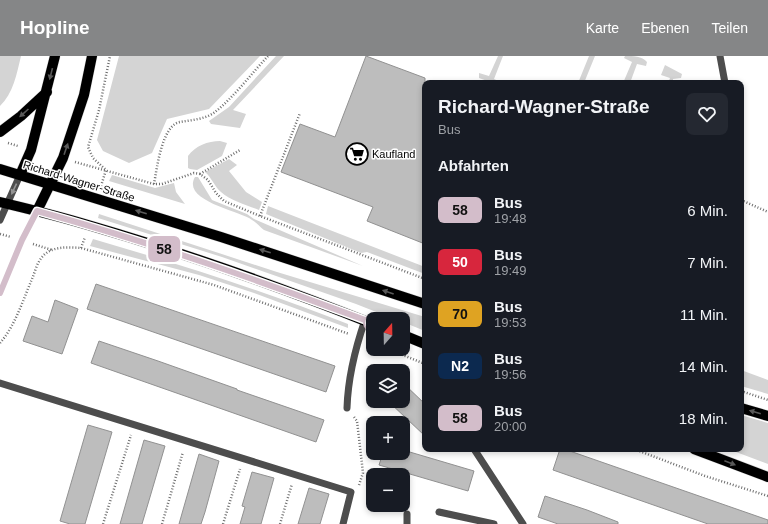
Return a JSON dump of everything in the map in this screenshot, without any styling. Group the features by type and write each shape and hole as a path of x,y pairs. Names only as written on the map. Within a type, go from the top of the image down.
{"main road":[{"path":"20,175 31,150 55,56"},
{"path":"37,211 63,158 84,95 92,56"},
{"path":"0,132 21,116 46,92"},
{"name":"Richard-Wagner-Straße","path":"0,169 221,236 422,303"},
{"path":"4,203 89,225 298,294 366,321"},
{"path":"410,338 422,343"},
{"path":"744,409 768,416"},
{"path":"702,452 768,477"}],"street":[{"path":"720,56 724,80"},
{"path":"0,220 4,203 20,175"},
{"path":"0,293 22,240 37,211"},
{"path":"347,408 347,390 352,367 359,338 366,327"},
{"path":"0,383 351,492 342,524"},
{"path":"476,452 523,524"},
{"path":"439,512 494,524"},
{"path":"407,514 407,524"}],"path":[{"path":"106,170 93,158 88,147 99,110 110,56"},
{"path":"154,184 161,150 170,128 178,122 200,119 214,113 268,56"},
{"path":"260,216 300,112"},
{"path":"4,142 31,150"},
{"path":"200,174 240,150"},
{"path":"63,158 154,184 162,184 194,173 200,174 208,180 216,193 224,201 422,278"},
{"path":"744,201 768,212"},
{"path":"0,344 16,316 36,268 43,256 52,250 64,247 81,248 214,286 359,338"},
{"path":"405,356 422,363"},
{"path":"744,392 768,400"},
{"path":"347,408 358,421 363,474 359,486 351,492"},
{"path":"103,524 134,424"},
{"path":"162,524 186,440"},
{"path":"642,452 705,476 768,496"},
{"path":"223,524 243,458"},
{"path":"280,524 295,474"}],"shaded area":[{"path":"0,56 21,56 11,89 8,96 0,106"},
{"path":"119,56 260,56 209,109 167,119 152,153 129,163 103,151 97,140"},
{"path":"276,56 284,56 233,110 246,114 240,128 211,124 209,121 229,107"},
{"path":"498,56 503,56 494,79 496,80 485,80 479,78 479,73 489,76"},
{"path":"589,56 595,56 585,80 579,80"},
{"path":"625,56 640,57 647,62 646,66 637,64 631,80 624,80 632,62 624,58"},
{"path":"665,65 682,74 681,78 673,80 669,80 670,78 661,75"},
{"path":"220,141 227,143 222,156 197,170 188,168 188,156 194,149 206,143"},
{"path":"229,159 237,165 229,171 246,192 262,202 259,210 225,195 219,190 205,172"},
{"path":"112,175 155,188 174,183 176,192 185,204 109,181"},
{"path":"195,177 198,177 212,200 363,266 264,230 254,221 204,199 196,193 193,185"},
{"path":"268,206 422,266 422,273 367,252 361,253 266,214"},
{"path":"99,214 277,272 409,312 376,312 222,257 98,218"},
{"path":"93,239 253,289 348,324 348,328 254,293 199,275 90,246"},
{"path":"410,312 422,316 422,330 410,325"},
{"path":"744,371 768,380 768,394 744,387"},
{"path":"744,416 768,423 768,464 736,452 744,452"}],"building":[{"name":"Kaufland","path":"366,56 425,78 425,80 422,80 422,243 367,221 373,207 281,172 300,124 335,137"},
{"path":"96,284 335,366 326,392 87,309"},
{"path":"55,300 78,309 62,354 23,341 32,316 48,322"},
{"path":"99,341 324,420 316,442 91,363"},
{"path":"410,390 422,401 422,433 410,422 410,416 404,416 395,408 410,408"},
{"path":"88,425 112,432 85,524 70,524 60,521"},
{"path":"144,440 165,446 142,524 120,524"},
{"path":"410,452 474,471 468,491 410,474 410,468 389,468 379,465 381,460 410,460"},
{"path":"559,452 573,452 768,520 768,524 708,524 553,470"},
{"path":"199,454 219,461 205,512 201,524 179,524"},
{"path":"252,472 274,478 261,524 240,524 245,507 242,506"},
{"path":"309,488 329,494 320,524 298,524"},
{"path":"545,496 587,510 618,522 618,524 558,524 538,517"}],"bus line":[{"name":"58","path":"0,293 22,240 37,211 89,225 184,256 298,294 366,320"}],"place":[{"name":"Kaufland","path":"357,154"}]}
